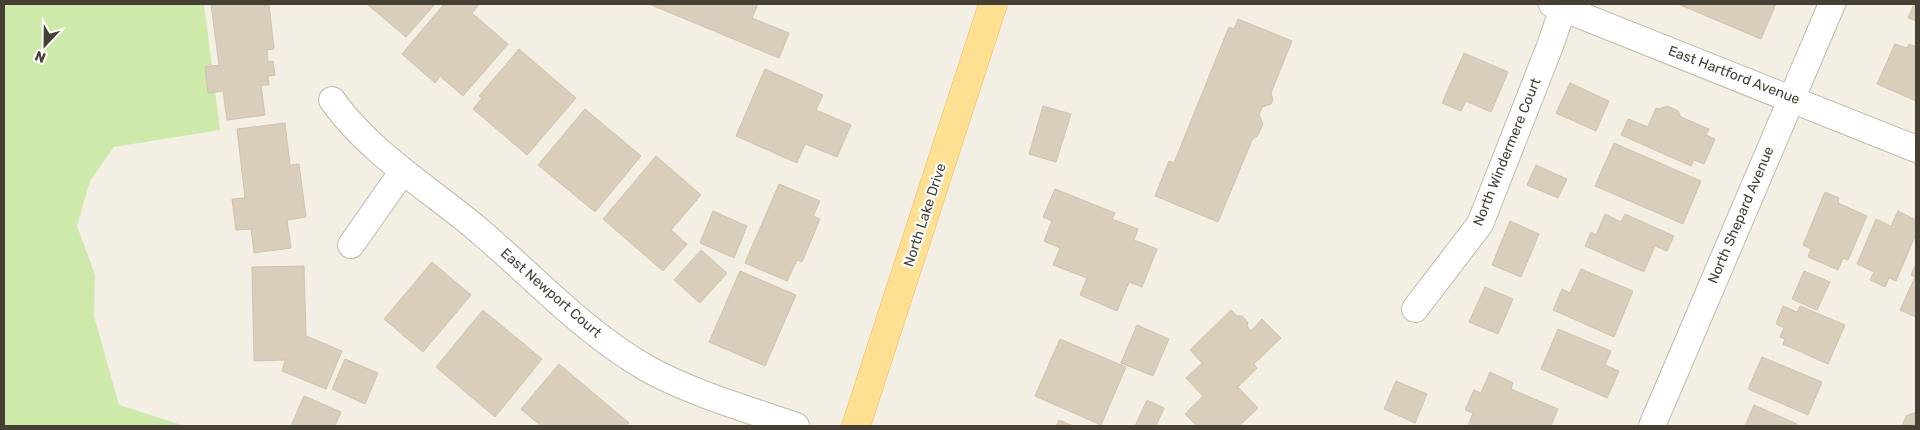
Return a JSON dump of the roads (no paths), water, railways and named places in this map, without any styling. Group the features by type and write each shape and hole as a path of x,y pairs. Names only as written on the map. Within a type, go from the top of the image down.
{"main road":[{"name":"North Lake Drive","path":"856,426 993,4"}],"street":[{"name":"North Shepard Avenue","path":"1652,426 1832,4"},
{"name":"East Hartford Avenue","path":"1557,6 1916,149"},
{"name":"North Windermere Court","path":"1414,309 1480,224 1550,46 1557,6"},
{"name":"East Newport Court","path":"332,100 346,120 369,143 476,228 584,325 648,369 689,388 796,426"},
{"path":"351,245 403,171"}]}
